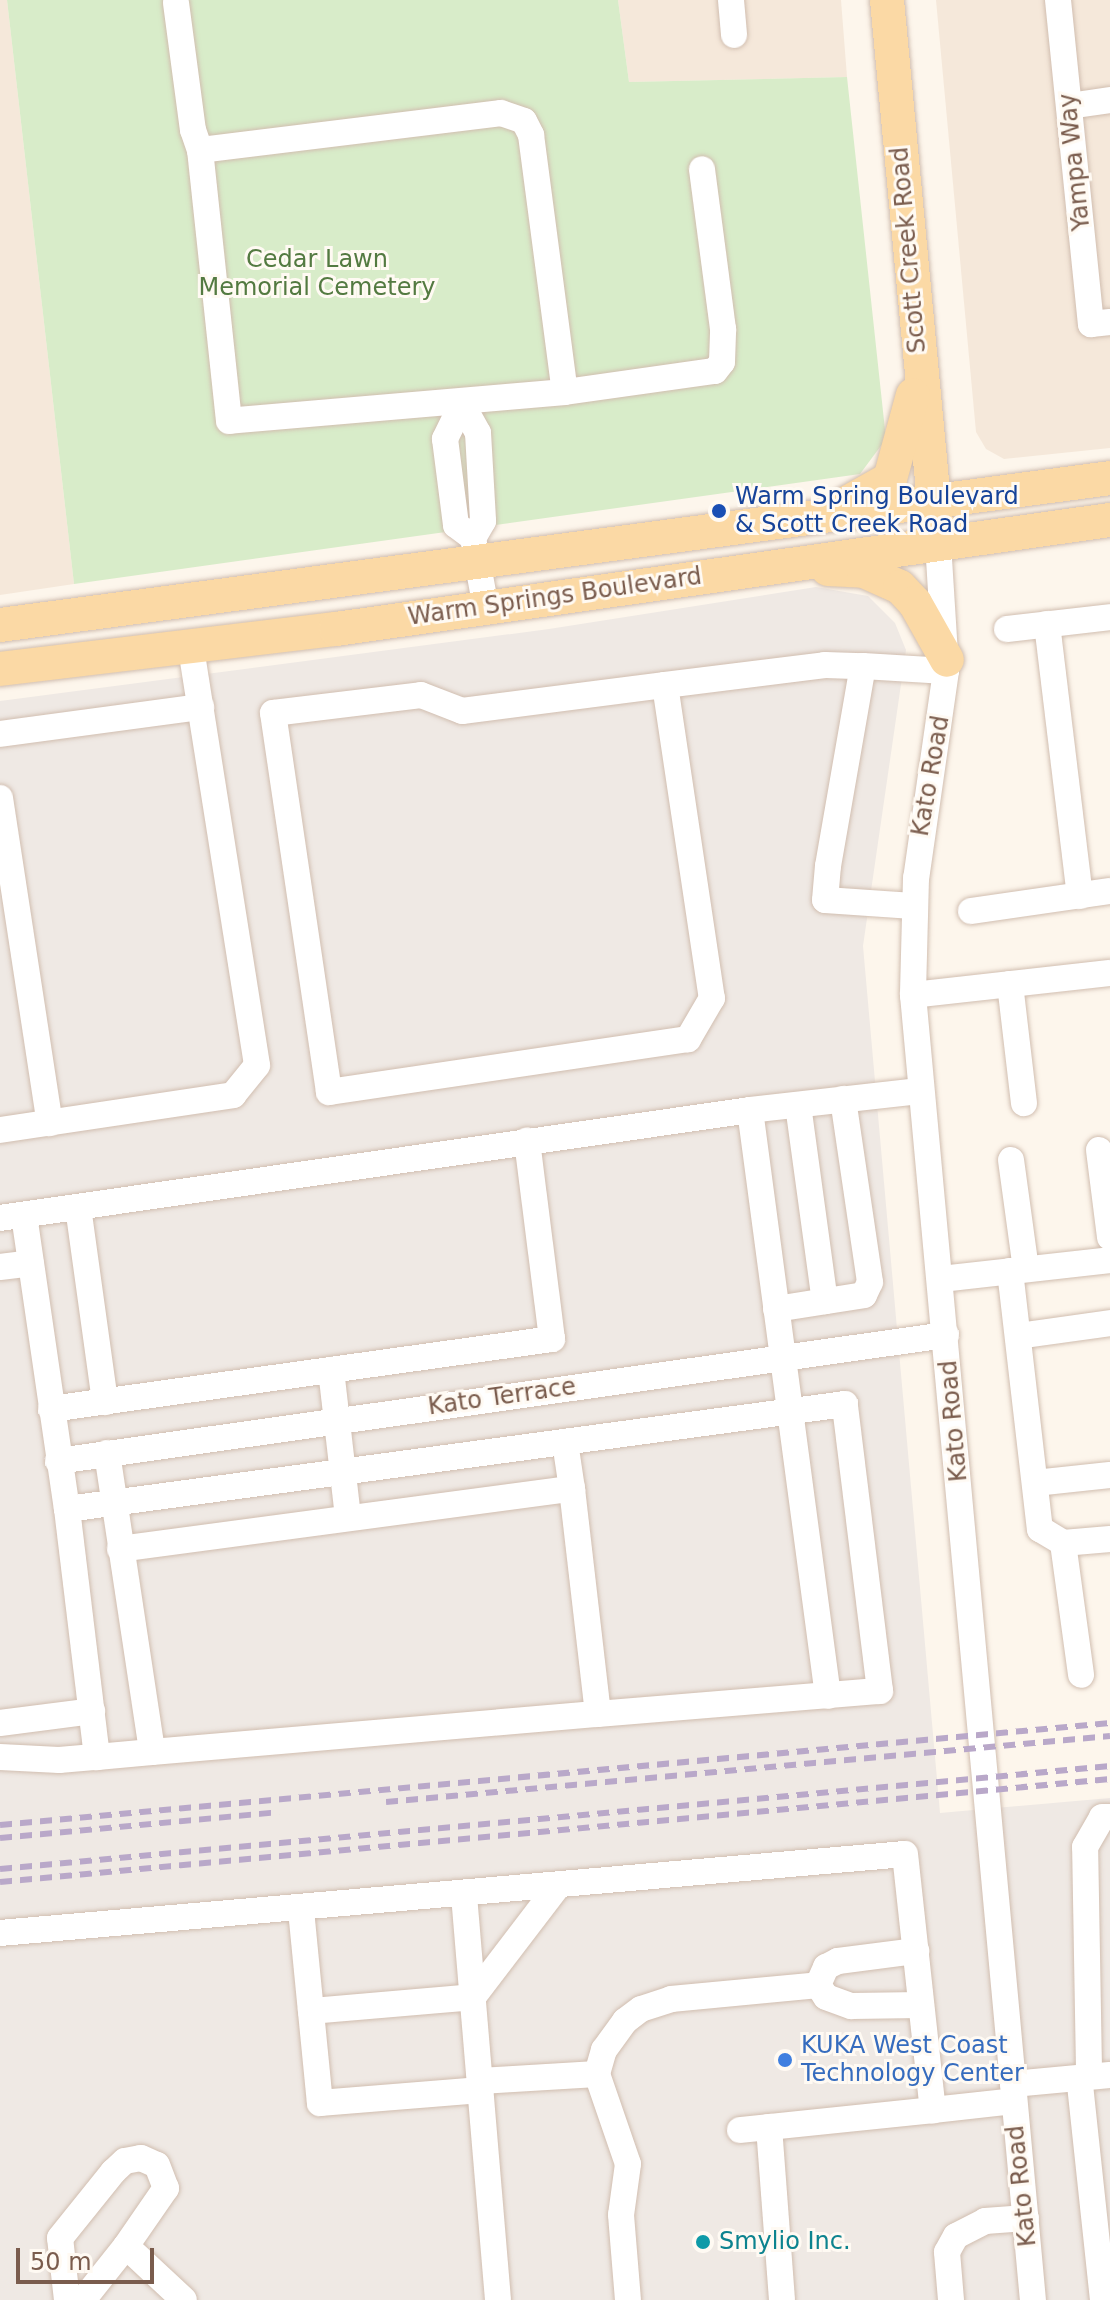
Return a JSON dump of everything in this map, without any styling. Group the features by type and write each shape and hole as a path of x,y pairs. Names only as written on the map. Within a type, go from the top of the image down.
{"main road":[{"name":"Scott Creek Road","path":"887,0 938,543"},
{"path":"809,518 874,492 890,479 919,363"},
{"name":"Warm Springs Boulevard","path":"0,625 475,552 809,518 1110,478"},
{"name":"Warm Springs Boulevard","path":"0,669 486,608 768,565 1110,520"},
{"path":"768,565 864,571 900,587 915,603 946,666"}],"street":[{"path":"731,0 734,35"},
{"name":"Yampa Way","path":"1058,0 1069,106 1100,323"},
{"path":"176,3 193,130 200,150 229,421 462,404 715,371 722,362 723,329 702,169"},
{"path":"1069,106 1110,100"},
{"path":"200,150 501,113 524,121 531,135 565,392"},
{"path":"462,404 445,439 456,525 475,552 486,608"},
{"name":"Kato Road","path":"938,543 946,666 913,906 913,995 1033,2300"},
{"path":"1007,629 1110,617"},
{"path":"1047,624 1080,896"},
{"path":"0,1130 233,1095 257,1065 191,646"},
{"path":"665,685 712,998 688,1039 329,1092 273,713 421,695 462,711 665,685 825,665 946,666"},
{"path":"863,666 825,900 913,906"},
{"path":"0,734 201,707"},
{"path":"0,798 50,1123"},
{"path":"971,911 1110,891"},
{"path":"913,995 1110,973"},
{"path":"1010,984 1024,1103"},
{"path":"97,1757 67,1509 31,1263 12,1216 750,1110 920,1091"},
{"path":"776,1309 864,1295 870,1282 843,1099"},
{"path":"798,1105 825,1301"},
{"path":"750,1110 828,1696"},
{"path":"51,1409 552,1339 527,1141"},
{"path":"1099,1150 1110,1237"},
{"path":"1011,1160 1018,1270 1018,1336 1040,1529 1063,1543 1110,1539"},
{"path":"78,1207 105,1402"},
{"path":"941,1279 1110,1260"},
{"path":"0,1267 31,1263"},
{"path":"1018,1336 1110,1323"},
{"name":"Kato Terrace","path":"58,1461 946,1335"},
{"path":"331,1370 348,1516"},
{"path":"0,1757 97,1757 880,1691 845,1404 67,1509"},
{"path":"565,1442 598,1714"},
{"path":"107,1453 112,1503 152,1752"},
{"path":"1035,1483 1110,1475"},
{"path":"120,1549 348,1516 572,1489"},
{"path":"1063,1543 1081,1675"},
{"path":"0,1723 92,1711"},
{"path":"1097,2077 1089,2070 1085,1847 1102,1817 1110,1817"},
{"path":"0,1933 301,1910 905,1854 933,2110"},
{"path":"311,2011 473,1997 558,1886"},
{"path":"464,1895 498,2300"},
{"path":"301,1910 320,2103 597,2074"},
{"path":"818,1985 826,1967 838,1961 916,1951"},
{"path":"818,1985 826,1997 851,2006 921,2005"},
{"path":"636,2297 621,2215 627,2154 603,2102 597,2074 613,2035 641,2009 671,1999 818,1985"},
{"path":"740,2130 933,2110 1097,2077"},
{"path":"1097,2077 1080,2085 1103,2300"},
{"path":"769,2127 782,2300"},
{"path":"67,2300 60,2238 125,2161 141,2158 157,2165 166,2188 83,2300"},
{"path":"951,2300 947,2252 956,2236 985,2221 1026,2218"},
{"path":"126,2246 171,2288"}],"shaded area":[{"path":"0,0 7,0 74,584 0,595"},
{"path":"618,0 841,0 847,77 629,82"},
{"path":"936,0 1110,0 1110,448 1004,459 986,449 976,432"},
{"path":"816,587 868,596 895,623 906,650 863,946 940,1813 1110,1798 1110,2300 0,2300 0,701 549,629"}],"green space":[{"name":"Cedar Lawn Memorial Cemetery","path":"7,0 618,0 629,82 847,77 886,439 860,474 74,584"}],"railway":[{"path":"0,1825 1110,1723"},
{"path":"386,1802 1110,1736"},
{"path":"0,1869 1110,1766"},
{"path":"0,1882 1110,1779"},
{"path":"0,1838 279,1812"}],"place":[{"name":"Warm Spring Boulevard & Scott Creek Road","path":"719,511"},
{"name":"KUKA West Coast Technology Center","path":"785,2060"},
{"name":"Smylio Inc.","path":"703,2242"}]}
